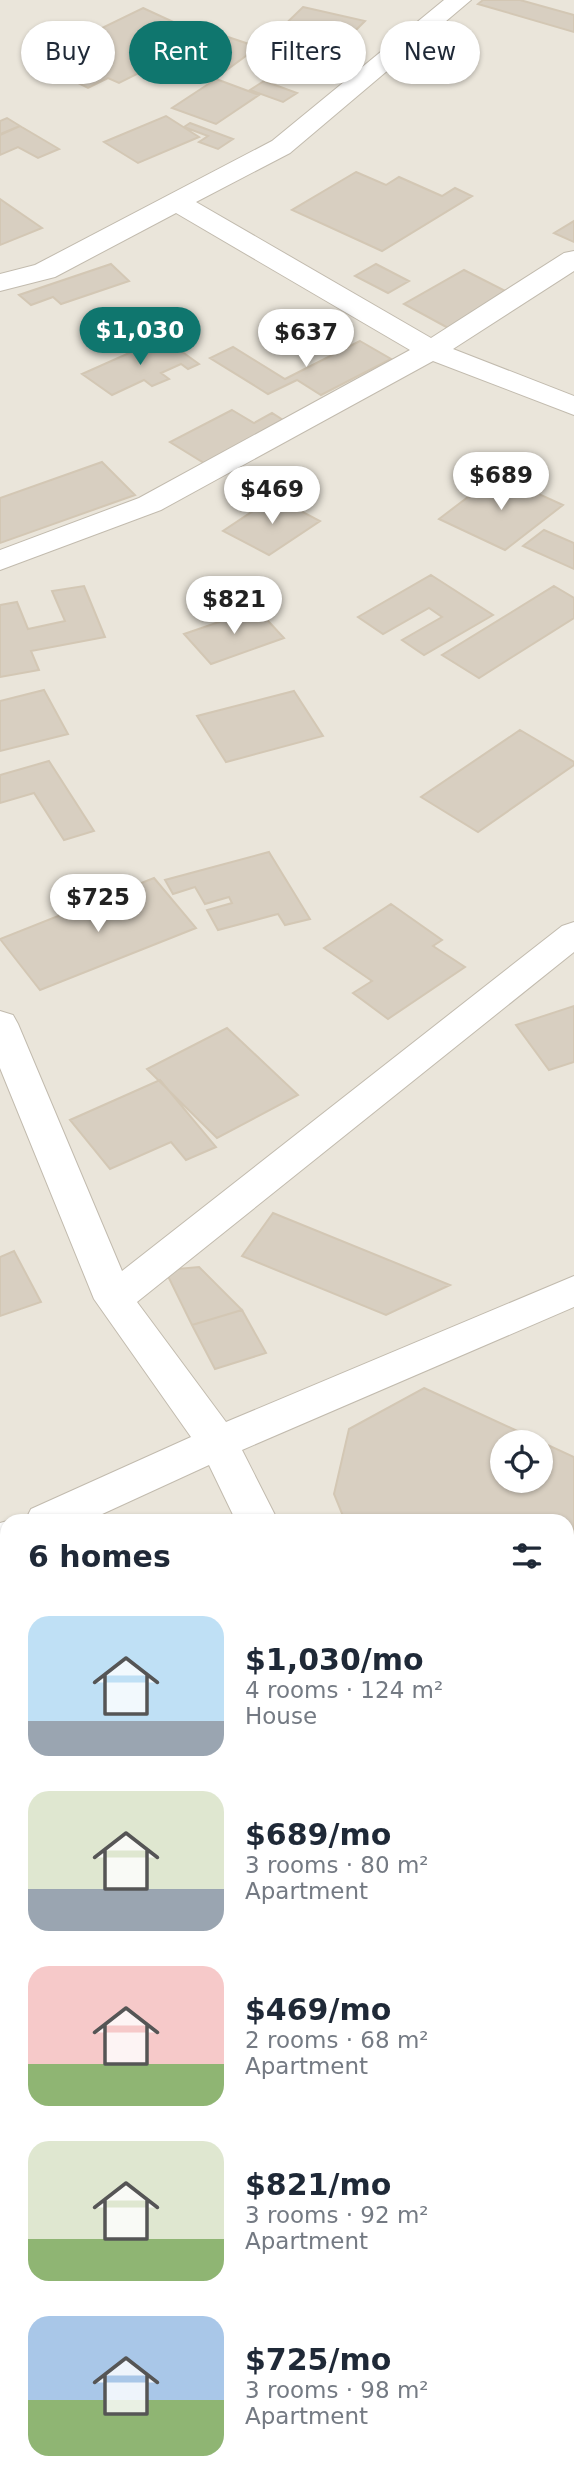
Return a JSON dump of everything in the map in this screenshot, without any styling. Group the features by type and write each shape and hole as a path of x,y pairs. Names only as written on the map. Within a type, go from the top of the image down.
{"street":[{"path":"0,283 45,271 281,147 459,0"},
{"path":"177,202 431,350 574,406"},
{"path":"0,561 150,504 431,350 574,259"},
{"path":"114,1298 574,934"},
{"path":"0,1024 114,1298 218,1443 254,1514"},
{"path":"61,1514 218,1443 574,1291"}],"shaded area":[{"path":"0,0 574,0 574,1514 0,1514"}],"building":[{"path":"483,0 520,0 574,15 574,32 478,4"},
{"path":"303,7 365,21 289,21"},
{"path":"143,8 171,21 129,21 129,78 119,83 115,81 115,22"},
{"path":"232,38 246,43 246,56 232,66"},
{"path":"80,84 96,84 88,88"},
{"path":"208,84 229,84 259,95 216,124 172,108"},
{"path":"259,84 272,84 297,93 283,102 250,90"},
{"path":"166,116 199,137 138,163 104,142"},
{"path":"7,118 20,126 0,134 0,121"},
{"path":"190,123 233,139 218,149 199,142 208,136 184,127"},
{"path":"20,126 59,149 38,158 18,147 0,155 0,135"},
{"path":"356,172 386,185 399,177 442,196 455,188 472,196 382,251 292,210"},
{"path":"0,199 42,228 0,245"},
{"path":"574,221 574,242 554,233"},
{"path":"111,264 129,281 61,304 53,297 31,305 19,295"},
{"path":"376,264 409,281 388,293 355,276"},
{"path":"464,270 511,294 450,329 404,304"},
{"path":"163,338 199,364 188,369 181,364 161,373 169,379 152,386 144,380 112,395 82,374"},
{"path":"360,341 391,359 321,395 297,380 268,394 210,358 233,347 285,379"},
{"path":"232,410 254,423 272,413 289,424 209,466 170,442"},
{"path":"102,462 135,495 0,543 0,498"},
{"path":"497,475 563,505 505,550 439,519"},
{"path":"274,497 320,521 269,555 223,531"},
{"path":"544,530 574,543 574,569 523,546"},
{"path":"431,575 493,615 424,655 402,640 442,617 429,608 383,634 358,617"},
{"path":"84,586 105,637 31,651 39,670 0,677 0,605 17,602 28,629 65,621 52,591"},
{"path":"554,586 574,598 574,618 479,678 442,655"},
{"path":"257,609 284,638 211,664 184,634"},
{"path":"44,690 68,734 0,751 0,701"},
{"path":"294,691 323,736 226,762 197,716"},
{"path":"520,730 574,762 574,765 478,832 421,797"},
{"path":"49,761 94,831 64,840 34,793 0,803 0,775"},
{"path":"269,852 310,919 285,925 278,914 218,930 207,910 232,903 229,897 205,904 195,887 173,894 165,880"},
{"path":"154,878 196,928 40,990 0,939"},
{"path":"391,904 442,940 433,946 465,967 388,1019 353,993 372,981 324,948"},
{"path":"574,1006 574,1062 549,1070 516,1025"},
{"path":"227,1028 298,1095 217,1138 147,1069"},
{"path":"160,1080 216,1147 186,1160 171,1142 110,1169 70,1120"},
{"path":"273,1213 450,1285 386,1315 242,1256"},
{"path":"14,1251 41,1302 0,1316 0,1257"},
{"path":"199,1267 242,1310 192,1325 165,1270"},
{"path":"242,1310 266,1353 215,1369 192,1325"},
{"path":"424,1388 515,1430 490,1430 490,1493 553,1493 553,1447 574,1457 574,1514 342,1514 334,1494 349,1429"}]}
